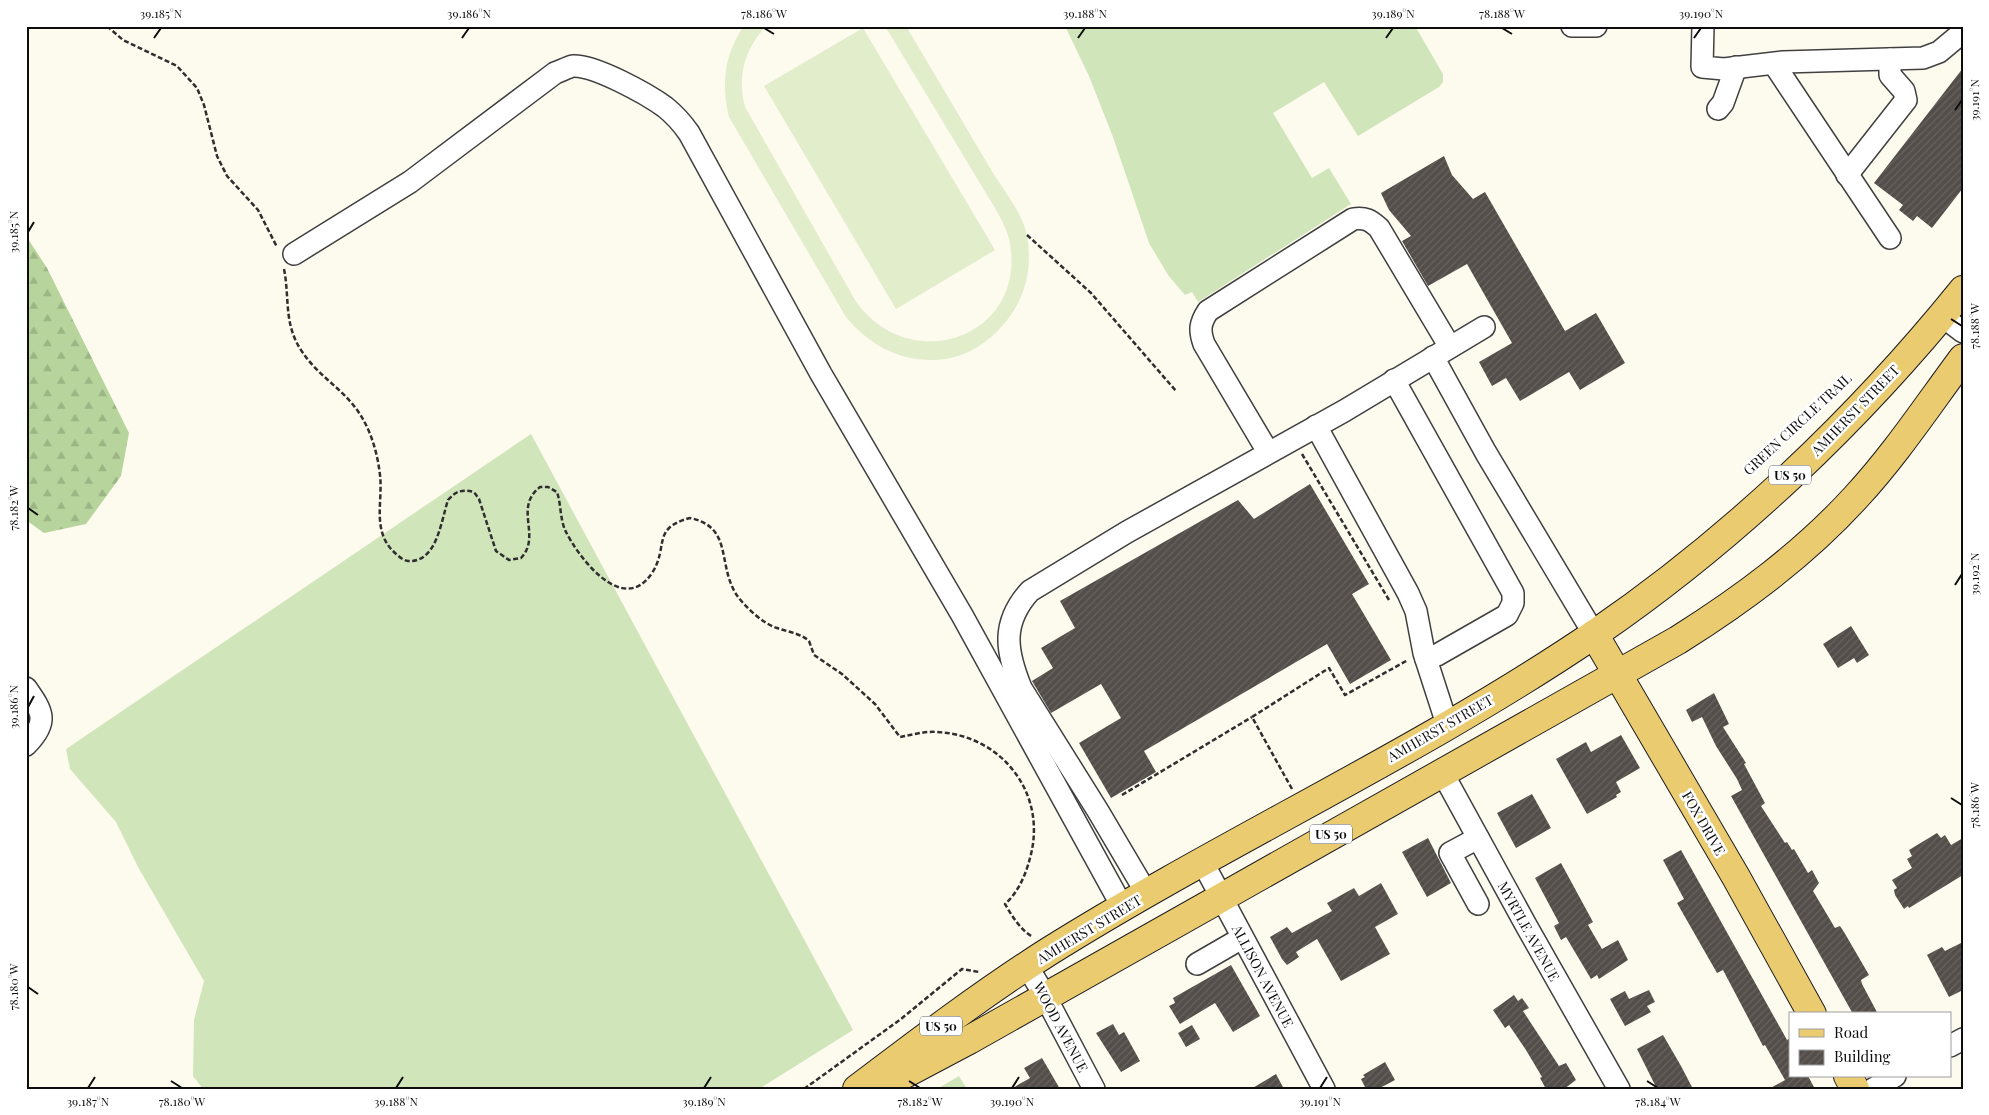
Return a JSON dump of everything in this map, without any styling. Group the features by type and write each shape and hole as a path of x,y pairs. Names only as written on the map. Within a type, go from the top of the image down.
{"main road":[{"name":"AMHERST STREET","path":"857,1089 937,1028 1027,966 1147,894 1494,697 1594,634 1694,560 1755,507 1952,324 1963,290"},
{"name":"US 50","path":"876,1089 1116,957 1618,674 1726,610 1802,551 1839,516 1872,479 1963,358"},
{"name":"FOX DRIVE","path":"1594,634 1811,1012"},
{"path":"1442,772 1433,760 1434,751 1462,730 1494,697"},
{"path":"1116,957 1149,924 1152,913 1147,894"}],"street":[{"path":"1572,26 1596,26"},
{"path":"1703,26 1702,67 1736,68 1774,64 1932,56 1963,31 1953,26"},
{"path":"1847,175 1905,101 1902,89 1890,75 1890,59"},
{"path":"1774,64 1890,238"},
{"path":"286,257 410,182 555,73 572,66 584,67 633,88 664,107 678,118 689,133 821,374 962,615 1123,908"},
{"path":"1718,109 1724,103 1736,68"},
{"path":"1268,452 1204,344 1200,332 1201,321 1208,311 1354,219 1363,218 1372,221 1379,228 1442,352 1486,453 1594,634"},
{"path":"1147,894 1098,811 1020,688 1012,667 1008,645 1011,622 1020,602 1030,591 1126,532 1316,426 1484,327"},
{"path":"1394,380 1513,593 1513,603 1507,615 1438,655 1418,659"},
{"path":"1316,426 1408,593 1416,611 1418,659 1447,724"},
{"path":"26,688 39,706 42,722 39,730 26,745"},
{"name":"MYRTLE AVENUE","path":"1442,772 1618,1089"},
{"path":"1478,838 1450,853 1478,904"},
{"name":"ALLISON AVENUE","path":"1203,863 1324,1089"},
{"path":"1197,964 1242,938"},
{"name":"WOOD AVENUE","path":"1027,966 1094,1089"},
{"path":"1873,1089 1892,1078"}],"path":[{"path":"108,26 123,40 178,66 197,88 204,105 217,156 227,176 258,210 286,257 287,313 295,338 303,353 351,401 370,434 380,474 380,526 387,545 405,561 415,561 428,555 448,500 461,490 474,492 479,499 496,551 509,560 521,558 529,547 527,504 531,494 540,487 548,487 557,492 565,528 575,547 598,576 617,587 624,588 638,584 652,574 659,559 663,533 669,526 690,518 709,524 721,542 724,564 732,585 746,605 776,628 809,641 814,655 842,674 863,696 875,704 900,737 920,732 948,733 970,738 992,748 1005,760 1024,787 1034,825 1032,851 1027,868 1012,898 1005,904 1012,916 1028,935 1037,938"},
{"path":"1027,235 1090,293 1176,391"},
{"path":"1293,456 1301,452 1390,601"},
{"path":"1122,795 1252,718 1329,668 1345,695 1418,659"},
{"path":"1252,718 1293,790"}],"green space":[{"path":"744,26 766,26 752,45 744,64 742,85 745,107 855,300 877,323 903,337 930,341 956,337 979,326 998,307 1009,282 1011,251 1008,234 998,213 885,26 906,26 993,173 1018,211 1027,236 1029,248 1028,272 1022,295 1003,325 984,342 970,351 954,357 931,360 917,359 890,352 878,345 856,328 846,317 729,117 725,93 726,70 732,48"},
{"path":"1065,26 1415,26 1443,74 1443,82 1439,87 1358,136 1324,82 1273,113 1312,178 1329,168 1351,204 1198,302 1192,292 1185,295 1168,275 1149,243 1113,137 1089,76"},
{"path":"863,28 995,250 896,309 764,86"},
{"path":"26,236 47,268 129,433 121,476 86,524 44,533 26,520"},
{"path":"531,434 853,1030 759,1089 203,1089 193,1076 194,1020 204,981 138,867 116,822 70,769 66,749"},
{"path":"959,1076 967,1089 937,1089"}],"building":[{"path":"1963,68 1963,188 1932,228 1917,216 1913,221 1899,210 1903,205 1874,183"},
{"path":"1444,156 1452,175 1473,199 1485,192 1565,331 1596,313 1625,363 1580,390 1569,372 1520,401 1506,378 1492,386 1479,362 1512,343 1467,264 1428,286 1402,241 1411,236 1389,210 1381,193"},
{"path":"1310,484 1369,584 1352,594 1391,660 1350,684 1327,644 1144,751 1156,772 1111,798 1079,743 1121,718 1101,684 1051,713 1032,681 1053,668 1041,648 1075,628 1060,601 1238,500 1254,519"},
{"path":"1851,626 1869,655 1857,663 1854,658 1838,668 1823,644"},
{"path":"1714,693 1729,724 1723,727 1746,763 1744,764 1765,803 1761,806 1785,843 1787,842 1792,850 1794,849 1808,873 1812,870 1819,883 1813,891 1835,928 1840,926 1844,932 1869,975 1861,980 1877,1012 1852,1012 1731,796 1742,790 1737,779 1716,746 1702,717 1692,722 1686,710"},
{"path":"1621,735 1640,768 1616,782 1621,792 1616,795 1617,797 1587,814 1556,759 1586,742 1591,752"},
{"path":"1532,794 1551,828 1516,848 1497,813"},
{"path":"1937,833 1941,838 1945,835 1951,845 1963,838 1963,875 1909,908 1908,906 1904,909 1895,895 1894,890 1897,888 1892,880 1912,868 1907,859 1912,856 1909,850"},
{"path":"1428,838 1451,883 1427,897 1402,852"},
{"path":"1681,850 1787,1040 1789,1039 1789,1078 1809,1078 1815,1089 1769,1089 1785,1080 1765,1045 1763,1046 1723,970 1717,973 1677,903 1684,899 1663,860"},
{"path":"1561,863 1593,922 1588,925 1602,949 1618,940 1628,960 1599,979 1597,975 1591,979 1566,937 1561,940 1554,926 1559,923 1535,878"},
{"path":"1381,883 1398,914 1375,927 1390,954 1341,981 1317,939 1296,952 1299,957 1287,965 1282,959 1270,937 1287,927 1292,933 1332,911 1327,903 1354,888 1359,896"},
{"path":"1963,942 1963,990 1949,997 1927,955 1942,947 1945,951"},
{"path":"1231,965 1260,1016 1233,1032 1215,1003 1180,1024 1169,1006 1175,1003 1173,998"},
{"path":"1649,990 1655,1002 1647,1006 1651,1012 1625,1026 1610,999 1625,991 1629,999"},
{"path":"1514,995 1518,1001 1522,998 1529,1008 1523,1011 1559,1066 1566,1063 1576,1080 1564,1089 1546,1089 1540,1078 1542,1077 1526,1050 1509,1025 1505,1028 1493,1010"},
{"path":"1113,1024 1119,1035 1124,1032 1140,1061 1121,1072 1096,1033"},
{"path":"1192,1025 1200,1039 1186,1047 1178,1033"},
{"path":"1663,1035 1693,1089 1657,1089 1637,1049"},
{"path":"1042,1058 1060,1089 1011,1089 1030,1078 1024,1068"},
{"path":"1385,1062 1395,1080 1378,1089 1366,1089 1361,1079 1365,1077 1363,1075"},
{"path":"1276,1074 1284,1089 1251,1089"}]}
